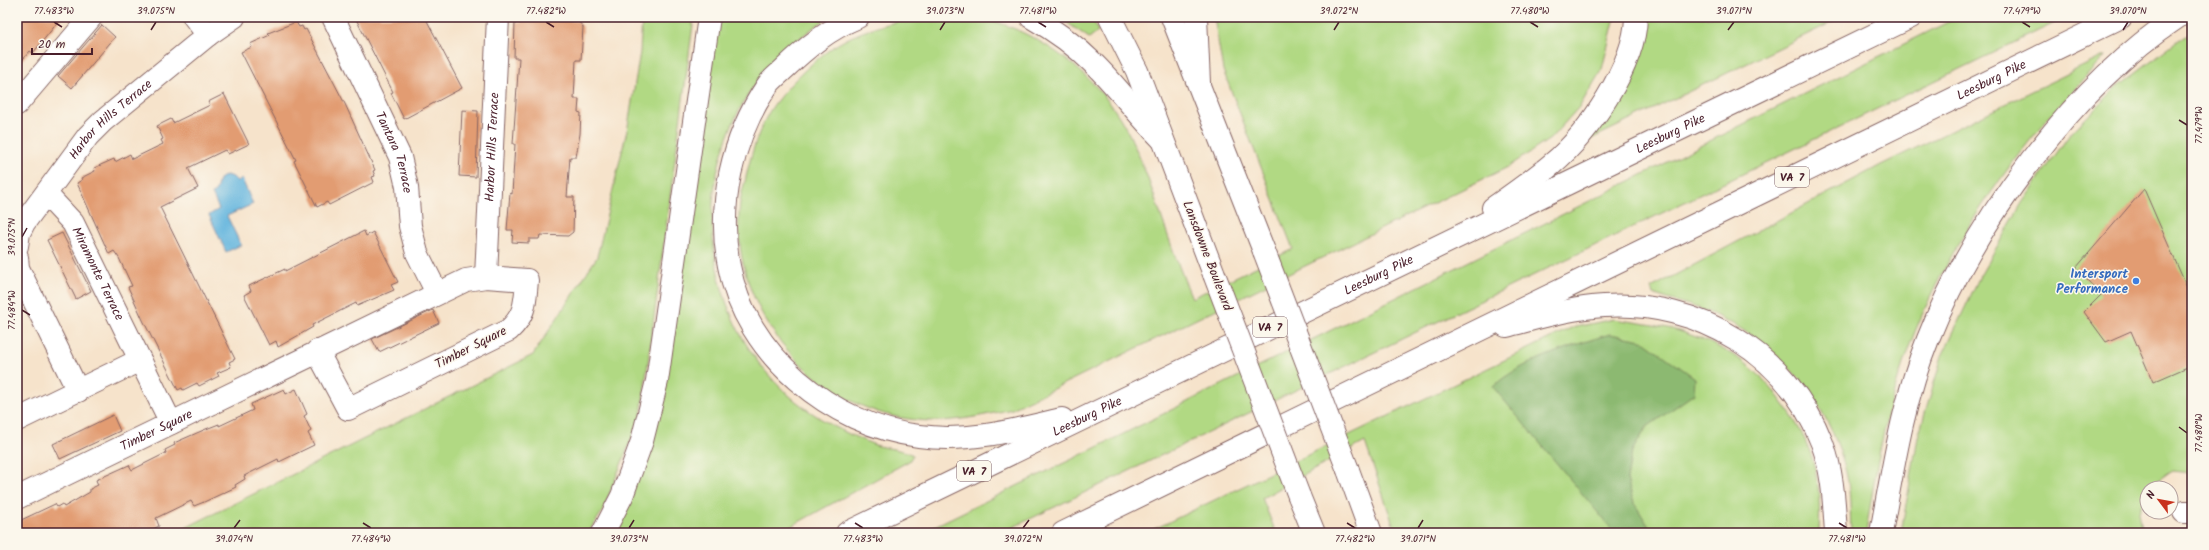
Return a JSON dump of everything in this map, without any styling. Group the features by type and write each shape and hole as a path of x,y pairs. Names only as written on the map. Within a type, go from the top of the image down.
{"main road":[{"path":"17,104 91,17"},
{"path":"194,17 208,35"},
{"name":"Harbor Hills Terrace","path":"17,246 19,233 24,223 88,136 103,120 208,35 234,17"},
{"name":"Tantara Terrace","path":"333,17 400,157 407,187 410,226 417,253 437,293"},
{"name":"Harbor Hills Terrace","path":"486,277 498,17"},
{"path":"603,533 622,496 640,448 657,381 709,17"},
{"path":"858,17 838,25 805,49 767,85 744,128 730,171 724,221 729,267 744,312 767,350 795,378 829,404 866,422 899,433 920,437 960,438 1002,433 1102,409"},
{"path":"1031,17 1059,33 1093,63 1138,115 1161,138"},
{"name":"Lansdowne Boulevard","path":"1110,17 1137,71 1161,138 1314,533"},
{"path":"1172,17 1199,83 1372,533"},
{"path":"1196,17 1199,83"},
{"path":"1439,246 1553,164 1582,132 1608,96 1626,62 1636,17"},
{"name":"Leesburg Pike","path":"847,533 1911,17"},
{"name":"Leesburg Pike","path":"1063,533 1462,337 2122,17"},
{"path":"1881,533 1894,458 1911,390 1928,339 1956,277 1989,223 2029,164 2074,108 2118,63 2159,30 2178,17"},
{"name":"Miramonte Terrace","path":"46,194 73,223 171,423"},
{"path":"17,257 18,268 78,391"},
{"name":"Timber Square","path":"17,498 317,351 466,280 486,277 527,280 524,310 519,321 509,330 348,409 317,351"},
{"path":"1462,337 1559,313 1603,306 1636,306 1674,314 1710,325 1753,349 1781,374 1806,408 1822,444 1834,489 1836,533"},
{"path":"17,420 140,360"},
{"path":"1089,533 1154,488"}],"green space":[{"path":"642,17 694,17 641,415 602,512 588,533 175,533 533,355 597,257 628,126 640,52"},
{"path":"717,17 831,17 807,32 760,77 736,117 720,161 713,207 715,254 725,300 745,343 774,381 785,392 821,419 847,433 875,445 904,451 913,455 909,461 779,533 614,533 633,494"},
{"path":"919,17 968,17 988,19 997,22 1038,40 1057,52 1075,66 1091,82 1106,98 1130,136 1147,176 1183,278 1192,298 1293,249 1223,70 1214,17 1615,17 1602,69 1580,106 1550,139 1508,167 1012,409 963,419 934,421 900,418 855,403 827,386 796,359 780,341 766,320 755,299 746,276 741,252 739,228 741,199 754,147 768,113 785,90 814,62 839,43 872,29"},
{"path":"1059,17 1092,17 1098,31 1089,38"},
{"path":"1645,17 1843,17 1589,140"},
{"path":"1958,17 2067,17 1001,533 920,533 1093,449"},
{"path":"2192,32 2192,473 2171,471 2158,480 2139,480 2139,520 2141,520 2143,533 1901,533 1918,437 1942,356 1980,276 2022,203 2070,134 2117,87 2178,40"},
{"path":"2106,55 2051,115 2020,153 1980,209 1944,269 1915,331 1893,396 1888,413 1874,482 1866,533 1851,533 1849,487 1838,446 1827,421 1813,397 1796,376 1777,356 1756,339 1733,324 1701,309 1653,294 1651,288 1881,165"},
{"path":"1614,319 1668,328 1701,339 1738,358 1766,382 1786,407 1809,448 1818,488 1819,533 1396,533 1365,442 1262,498 1276,533 1146,533 1571,328"},
{"path":"1610,334 1642,340 1695,378 1694,394 1647,427 1632,451 1627,479 1634,503 1653,533 1615,533 1493,387 1503,378 1531,362 1581,343"}],"water":[{"path":"226,175 233,177 237,181 242,179 253,204 227,216 241,245 226,252 209,215 219,209 212,194 216,191 219,179"}],"building":[{"path":"17,17 62,17 33,53 30,51 17,66"},
{"path":"355,17 425,17 462,88 404,119 391,93 393,92"},
{"path":"522,17 568,18 568,21 578,21 583,27 581,60 576,60 574,99 579,99 578,112 581,113 580,134 576,157 570,157 567,197 574,197 573,232 568,236 540,235 539,239 529,239 529,243 512,242 513,230 507,230 510,193 512,194 515,144 513,144 519,58 514,58 515,22 521,23"},
{"path":"296,22 299,27 302,26 304,30 306,29 345,104 375,170 373,171 375,176 372,177 374,182 329,205 327,202 317,207 294,161 296,160 241,52 252,47 250,44 270,35 268,33"},
{"path":"102,25 115,37 72,88 58,76"},
{"path":"224,94 249,144 228,154 225,150 188,168 198,188 160,207 235,359 229,362 231,367 217,373 219,376 199,386 197,383 183,390 182,388 178,390 128,287 132,286 119,258 114,251 109,254 77,183 82,180 81,178 95,171 94,168 114,159 115,162 130,154 132,159 163,144 161,140 163,139 157,126 171,119 173,123 210,105 208,102"},
{"path":"462,110 478,111 476,177 459,176"},
{"name":"Intersport Performance","path":"2144,189 2192,299 2192,365 2153,382 2131,331 2106,342 2084,312 2101,295 2076,268"},
{"path":"364,231 366,236 373,232 398,282 391,285 394,290 357,306 356,303 312,325 313,327 278,347 276,341 269,345 244,295 251,291 249,286 285,269 285,271"},
{"path":"62,233 91,291 76,299 47,240"},
{"path":"433,310 439,323 379,352 372,339"},
{"path":"284,389 286,394 296,389 307,414 304,416 311,431 308,433 314,445 279,462 278,459 244,476 245,479 235,485 236,487 204,502 194,506 191,501 156,518 159,526 145,533 17,533 17,522 55,504 57,507 62,504 64,507 90,492 90,489 98,485 96,480 129,465 132,470 166,453 165,450 175,445 174,443 219,424 219,426 253,410 251,404"},
{"path":"113,415 120,431 60,459 53,444"}],"place":[{"name":"Intersport Performance","path":"2136,281"}]}
